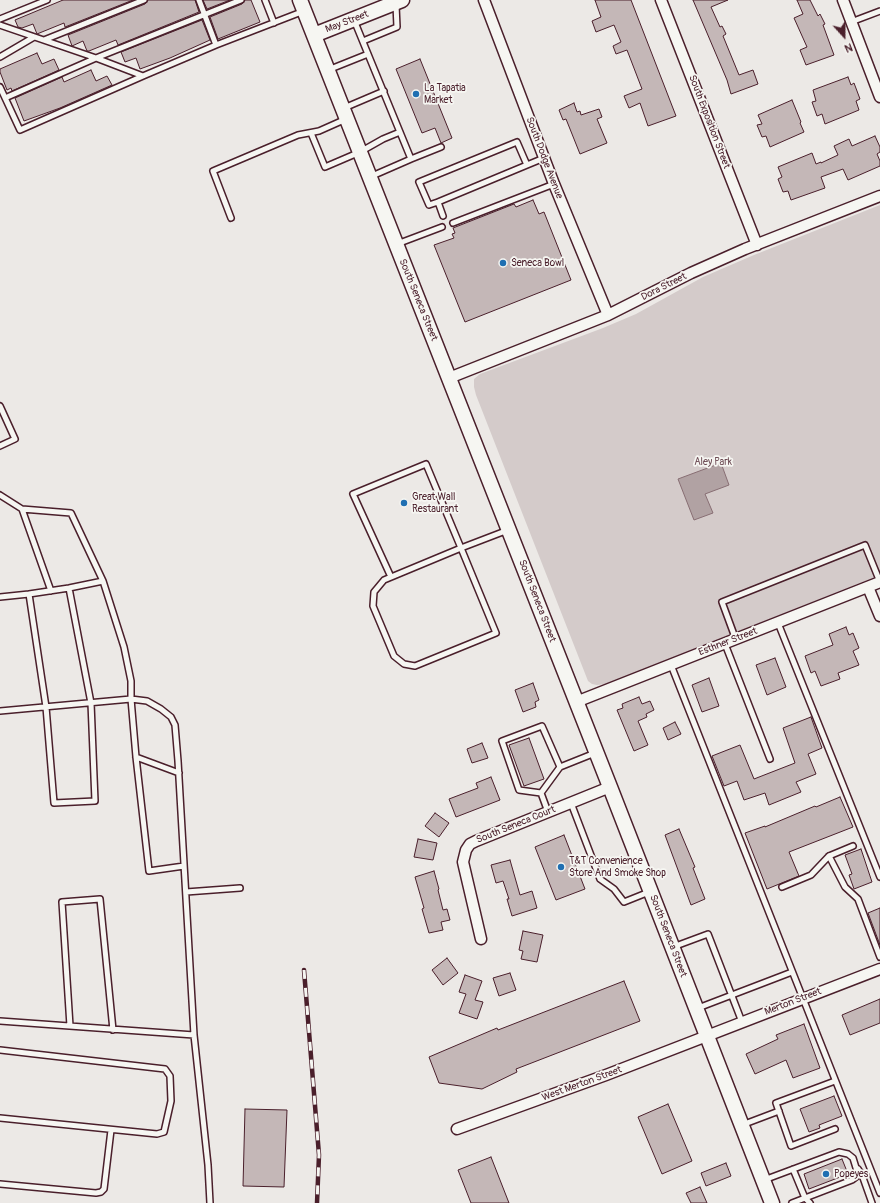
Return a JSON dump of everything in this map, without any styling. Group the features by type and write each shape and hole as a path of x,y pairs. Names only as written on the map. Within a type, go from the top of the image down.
{"street":[{"name":"South Dodge Avenue","path":"484,0 554,184 608,315"},
{"name":"South Exposition Street","path":"661,0 757,245"},
{"path":"842,0 880,97"},
{"name":"May Street","path":"314,35 397,1"},
{"name":"South Seneca Street","path":"302,6 610,787 772,1203"},
{"name":"Dora Street","path":"449,378 608,315 691,273 880,196"},
{"name":"Esthner Street","path":"576,702 880,582"},
{"path":"868,587 880,616"},
{"name":"South Seneca Court","path":"481,939 463,862 466,850 470,844 476,840 610,787"},
{"name":"Merton Street","path":"706,1036 880,969"},
{"name":"West Merton Street","path":"456,1129 606,1075 706,1036"}],"lane":[{"path":"0,19 47,0"},
{"path":"44,40 144,0"},
{"path":"199,0 216,45"},
{"path":"5,98 96,58 241,0"},
{"path":"265,0 274,23"},
{"path":"362,41 397,27 397,1"},
{"path":"0,87 20,130 216,45 274,23 302,6"},
{"path":"851,22 880,11"},
{"path":"354,19 411,159"},
{"path":"0,25 143,76"},
{"path":"0,57 34,37"},
{"path":"328,71 368,54"},
{"path":"231,218 213,171 298,135 319,131 384,91"},
{"path":"311,133 325,167 360,152 383,139 400,132"},
{"path":"527,165 517,142 419,182 428,205 438,202 544,158"},
{"path":"370,177 441,147"},
{"path":"452,223 554,184"},
{"path":"438,202 443,216"},
{"path":"396,244 442,227"},
{"path":"0,406 15,439 0,446"},
{"path":"391,577 353,494 426,464 461,548 496,633 415,666 404,664 394,656 374,606 374,592 384,580 461,548 509,530"},
{"path":"0,495 22,509 71,513 103,581 124,647 131,680 131,700 136,758 149,871 184,866"},
{"path":"22,509 51,591"},
{"path":"736,640 722,602 865,545 880,582"},
{"path":"0,596 51,591 103,581"},
{"path":"29,594 46,707 54,803 95,801 91,703 69,588"},
{"path":"778,623 880,877"},
{"path":"725,644 770,759"},
{"path":"671,665 880,1193"},
{"path":"0,711 131,700 147,701 171,717 175,725 194,1035 208,1165 210,1203"},
{"path":"540,793 518,790 502,741 542,726 560,767"},
{"path":"540,793 560,767 596,753"},
{"path":"136,758 179,773"},
{"path":"540,793 548,812"},
{"path":"571,803 600,879 614,889 624,902 650,892"},
{"path":"782,887 811,875 829,856 853,846"},
{"path":"829,856 844,887 858,899 880,957"},
{"path":"186,892 240,888"},
{"path":"70,1026 62,902 100,899 113,1030"},
{"path":"672,948 708,934 742,1022"},
{"path":"696,1008 792,972"},
{"path":"0,1021 194,1035"},
{"path":"0,1050 165,1069 170,1076 171,1101 164,1132 157,1134 0,1118"},
{"path":"835,1081 776,1103 791,1146 835,1129"},
{"path":"741,1125 779,1111"},
{"path":"0,1184 96,1193 101,1192 104,1189 111,1130"},
{"path":"763,1180 840,1152 848,1154 853,1158 862,1175 872,1203"},
{"path":"792,1203 852,1180 857,1174 857,1168"},
{"path":"793,1169 805,1198 810,1203"}],"green space":[{"name":"Aley Park","path":"880,205 880,575 606,684 592,684 588,681 476,395 474,379 480,374 603,328 636,314 703,277"}],"shaded area":[{"path":"721,463 729,485 705,494 713,513 694,520 678,479"}],"building":[{"path":"63,0 133,0 65,27 64,23 37,34 33,24 22,28 18,27 15,20"},
{"path":"148,0 195,0 199,12 118,45 116,40 89,51 87,51 83,41 72,46 68,35 145,4"},
{"path":"203,0 230,0 207,9"},
{"path":"245,0 251,0 260,22 218,39 210,17 242,4"},
{"path":"595,0 631,0 676,116 648,126 640,103 629,108 624,96 642,89 627,50 616,54 613,46 621,42 614,25 596,32 592,21 601,17"},
{"path":"693,0 728,0 711,7 720,27 722,26 726,34 723,36 739,75 753,70 758,84 731,94 727,80"},
{"path":"797,0 810,0 818,16 820,14 825,24 823,25 834,55 806,65 800,50 807,47 794,18 803,14"},
{"path":"202,20 210,40 170,58 140,69 136,58 125,62 121,52"},
{"path":"37,53 42,64 54,59 59,70 12,91 11,88 7,90 0,69"},
{"path":"420,59 452,138 441,143 435,128 422,133 396,69"},
{"path":"91,70 96,81 107,76 112,85 60,108 24,121 15,98 62,77 64,82"},
{"path":"848,77 851,85 854,83 860,99 856,101 859,110 825,124 822,114 817,116 812,102 816,101 813,90"},
{"path":"792,100 804,132 770,147 766,136 762,137 757,125 762,124 758,115"},
{"path":"574,103 577,112 580,111 581,115 599,109 602,117 597,119 607,143 580,154 566,119 563,120 559,110"},
{"path":"875,136 880,147 880,152 877,154 880,161 880,166 848,180 843,169 821,177 825,188 791,200 788,191 783,192 778,179 782,177 778,167 812,153 816,164 821,163 838,155 834,146 849,139 852,146"},
{"name":"Seneca Bowl","path":"533,200 539,214 544,212 571,280 465,322 434,245 454,238 452,234 455,233 453,228 514,204 516,207"},
{"path":"846,627 849,635 853,633 859,648 853,651 859,665 838,673 840,679 821,686 815,671 811,673 805,656 833,645 829,634"},
{"path":"775,658 786,687 767,695 756,665"},
{"path":"709,678 719,706 702,712 692,685"},
{"path":"533,683 539,700 535,702 536,707 523,712 515,690"},
{"path":"639,697 642,704 650,701 654,710 646,714 647,717 638,721 648,745 634,751 617,710 623,708 622,704"},
{"path":"811,717 822,748 808,754 816,774 796,782 801,792 769,805 765,793 744,800 737,781 724,786 712,756 740,745 754,779 795,763 783,728"},
{"path":"675,722 681,734 668,740 663,728"},
{"path":"529,738 544,779 524,786 509,745"},
{"path":"482,743 488,758 472,763 467,749"},
{"path":"491,777 500,800 456,817 449,799 478,788 476,783"},
{"path":"840,797 853,827 789,852 799,876 767,889 745,833 765,827"},
{"path":"435,813 449,823 439,837 425,826"},
{"path":"679,829 695,867 693,868 705,899 691,905 665,835"},
{"path":"564,835 585,889 556,900 535,847"},
{"path":"418,839 437,843 433,860 414,857"},
{"path":"861,849 872,882 854,889 849,875 852,874 845,855"},
{"path":"510,860 520,895 532,891 537,908 512,916 507,899 509,899 503,881 496,883 491,865"},
{"path":"434,871 443,910 447,909 450,920 441,922 443,930 429,933 422,909 424,908 415,877"},
{"path":"880,908 880,945 868,913"},
{"path":"523,931 543,935 537,962 521,959 523,951 519,950"},
{"path":"447,958 458,973 443,985 432,970"},
{"path":"510,973 516,990 499,996 493,978"},
{"path":"465,975 482,981 475,1000 483,1002 477,1019 459,1013 466,994 459,992"},
{"path":"624,981 640,1021 516,1069 517,1072 482,1089 439,1083 429,1057 497,1028 498,1030"},
{"path":"880,999 880,1023 850,1035 842,1015"},
{"path":"804,1024 820,1068 793,1078 786,1060 755,1074 746,1054 778,1039 776,1035"},
{"path":"834,1096 842,1116 819,1125 820,1128 809,1132 800,1109"},
{"path":"668,1104 692,1161 662,1174 638,1117"},
{"path":"245,1109 287,1110 284,1187 243,1186"},
{"path":"491,1157 509,1203 471,1203 458,1170"},
{"name":"Popeyes","path":"842,1159 848,1174 809,1189 804,1174"},
{"path":"726,1163 731,1176 706,1186 701,1173"},
{"path":"700,1187 707,1203 691,1203 686,1193"}],"railway":[{"path":"304,970 319,1155 317,1203"}],"place":[{"name":"La Tapatia Market","path":"416,94"},
{"name":"Seneca Bowl","path":"503,263"},
{"name":"Great Wall Restaurant","path":"404,503"},
{"name":"T&T Convenience Store And Smoke Shop","path":"561,867"},
{"name":"Popeyes","path":"826,1174"}]}
